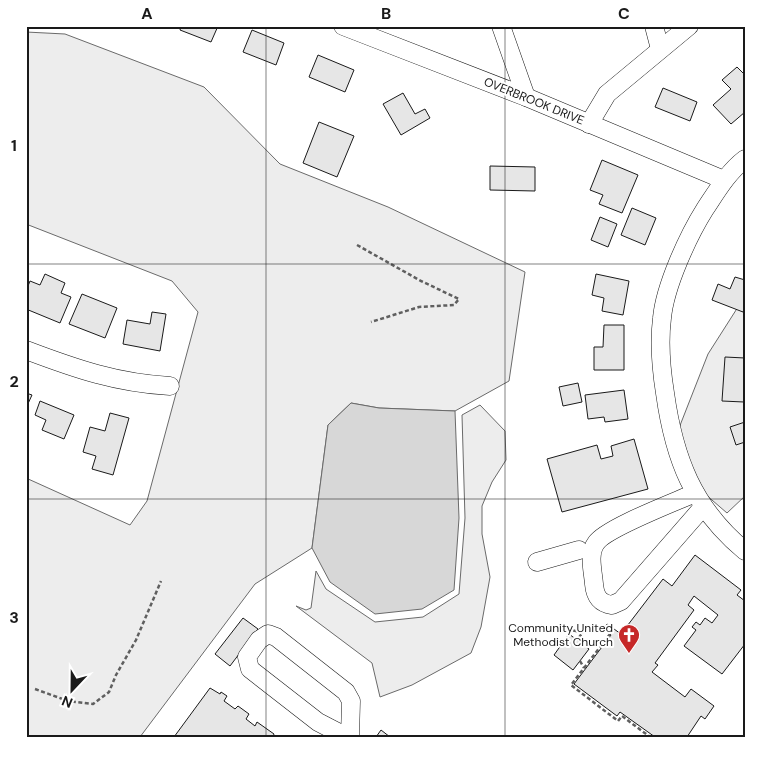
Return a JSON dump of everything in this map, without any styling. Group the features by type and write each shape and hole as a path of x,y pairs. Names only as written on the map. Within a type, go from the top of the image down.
{"street":[{"name":"OVERBROOK DRIVE","path":"343,26 526,97 724,180"},
{"path":"501,26 526,97"},
{"path":"654,26 660,49"},
{"path":"589,124 607,94 689,26"},
{"path":"745,159 724,180 696,224 675,272 662,316 661,358 667,410 678,454 699,500 724,532 745,551"},
{"path":"26,350 102,378 137,384 170,386"},
{"path":"699,500 682,531 621,601 612,604 599,599 595,593 592,562 593,549 597,541 612,531 666,507 699,500"},
{"path":"666,507 682,531"},
{"path":"537,562 579,550"},
{"path":"268,634 276,637 346,692 351,700 349,737 325,726 252,672 247,664 247,657 261,638 268,634"}],"path":[{"path":"358,245 421,281 459,299 454,305 419,307 371,322"},
{"path":"35,690 68,701 93,704 109,692 116,675 136,640 161,581"},
{"path":"541,626 583,632 577,640"},
{"path":"610,634 571,685 618,722 622,716 650,737"},
{"path":"580,661 584,668"}],"shaded area":[{"path":"26,32 65,34 204,87 280,164 388,207 525,272 509,381 455,411 379,408 351,403 328,425 312,548 255,584 140,737 26,737 26,478 130,525 147,501 198,312 172,281 26,224"},
{"path":"745,296 745,496 727,513 705,494 695,477 679,428 708,354"},
{"path":"351,403 379,408 455,411 459,518 454,590 422,609 375,614 330,582 312,548 328,425"},
{"path":"480,405 505,431 506,460 492,482 482,506 482,534 490,577 481,627 471,653 412,685 380,697 372,663 296,606 306,610 311,608 316,571 326,589 375,622 423,617 459,594 465,518 462,415"}],"building":[{"path":"181,26 218,26 211,42 180,30"},
{"path":"252,30 284,43 276,65 243,52"},
{"path":"318,55 354,70 345,92 309,77"},
{"path":"737,67 745,75 745,112 731,124 713,105 731,89 722,80"},
{"path":"663,88 697,102 690,121 655,107"},
{"path":"403,93 415,114 425,109 430,118 401,135 383,104"},
{"path":"319,122 354,136 337,177 303,163"},
{"path":"602,160 638,175 622,213 599,204 603,195 590,190"},
{"path":"490,166 535,167 535,191 490,190"},
{"path":"632,208 656,218 645,245 621,235"},
{"path":"600,217 617,224 608,247 591,240"},
{"path":"45,274 65,283 61,293 71,297 60,323 26,309 26,291 30,281 40,285"},
{"path":"596,274 629,281 623,315 602,311 604,298 592,295"},
{"path":"735,277 745,280 745,307 743,312 712,300 718,284 730,289"},
{"path":"82,294 117,308 105,338 69,324"},
{"path":"152,312 166,314 160,351 123,344 127,320 150,324"},
{"path":"604,325 624,325 624,370 594,370 594,347 603,347"},
{"path":"725,357 745,358 744,402 722,401"},
{"path":"578,383 582,402 563,406 559,387"},
{"path":"624,390 628,419 605,422 604,417 588,419 585,395"},
{"path":"26,393 32,395 26,408"},
{"path":"40,401 74,415 64,439 42,430 46,420 35,415"},
{"path":"110,413 129,418 113,475 92,469 96,456 83,452 90,427 105,431"},
{"path":"745,422 745,442 736,445 730,427"},
{"path":"634,439 648,489 562,512 547,459 597,445 601,459 613,456 611,446"},
{"name":"Community United Methodist Church","path":"695,555 741,590 737,595 745,601 745,644 722,674 684,646 696,630 692,627 696,622 700,625 705,618 712,623 718,615 694,596 688,605 694,610 655,663 658,665 652,672 685,697 691,689 714,706 705,719 701,716 687,737 655,737 620,712 617,716 574,684 611,635 603,629 607,624 621,634 663,579 672,586"},
{"path":"243,618 258,629 230,666 215,654"},
{"path":"569,634 589,649 573,670 554,655"},
{"path":"210,688 227,696 224,701 235,709 238,706 249,714 246,719 255,726 257,722 274,734 273,737 174,737"},
{"path":"381,730 390,737 376,737"}],"place":[{"name":"Community United Methodist Church","path":"629,654"}]}
